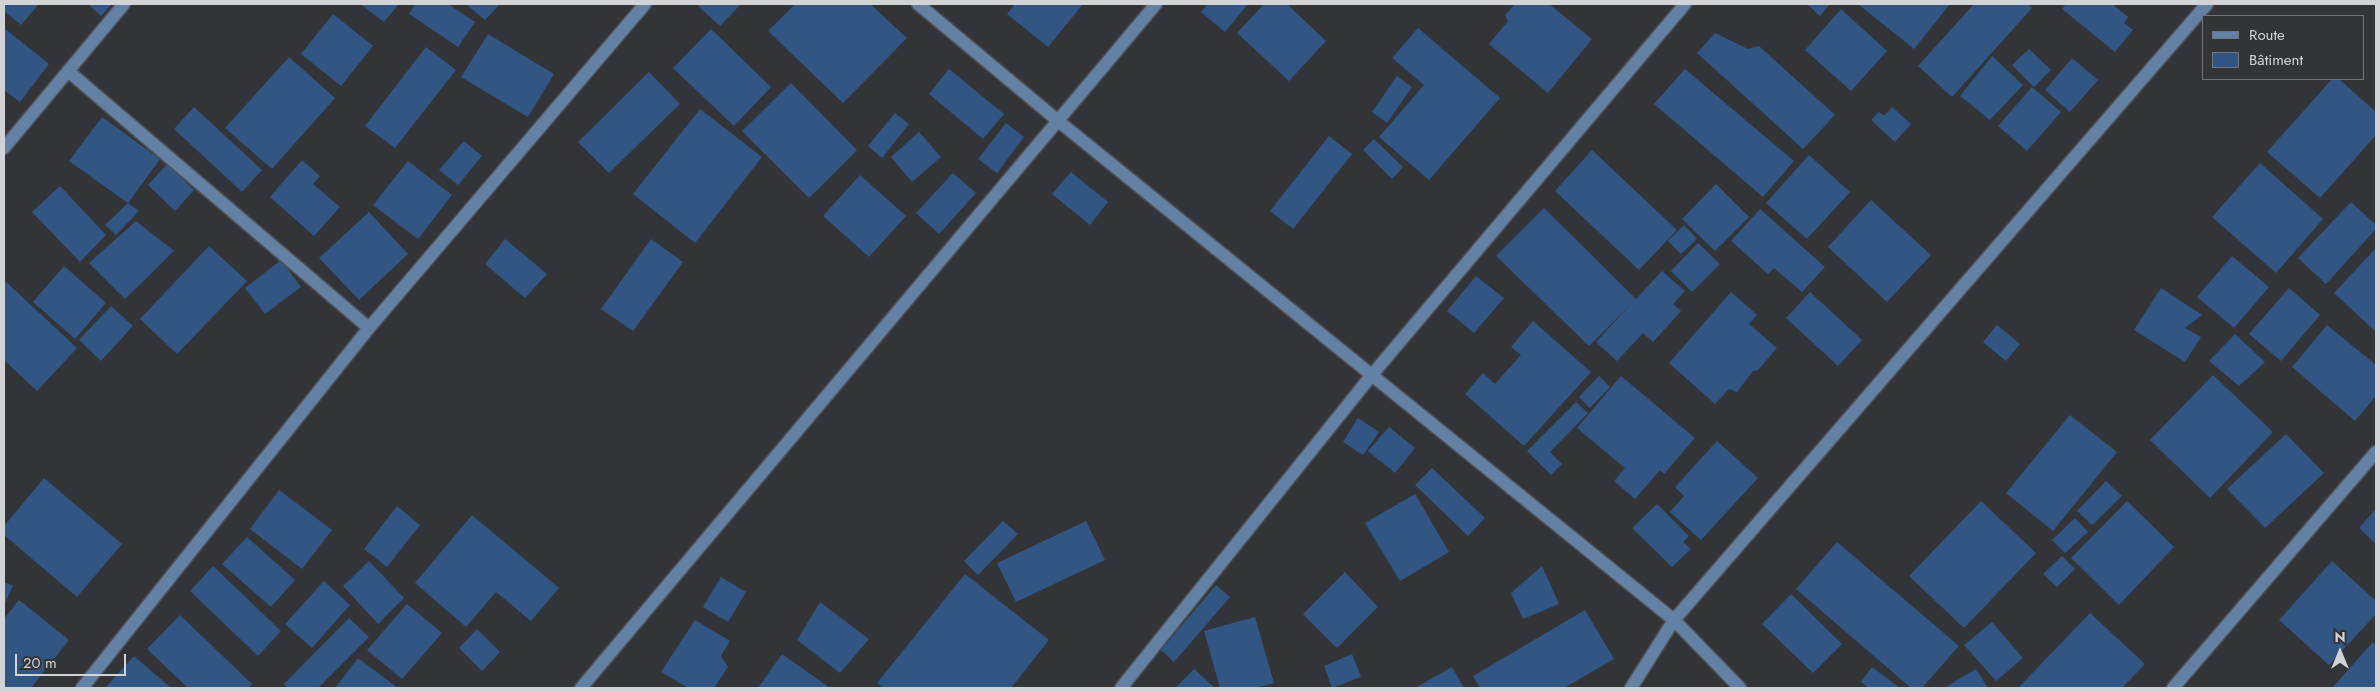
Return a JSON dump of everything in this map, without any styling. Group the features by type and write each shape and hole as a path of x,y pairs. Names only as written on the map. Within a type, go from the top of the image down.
{"street":[{"path":"4,148 124,4"},
{"path":"82,688 369,328 645,4"},
{"path":"918,4 1371,376 1674,620 1740,688"},
{"path":"581,688 1156,4"},
{"path":"1121,688 1371,376 1685,4"},
{"path":"1631,688 1674,620 2207,4"},
{"path":"68,71 369,328"},
{"path":"2173,688 2376,452"}],"building":[{"path":"4,4 39,4 21,25 4,11"},
{"path":"88,4 112,4 101,16"},
{"path":"360,4 399,4 384,22"},
{"path":"415,4 448,4 475,22 458,47 409,14"},
{"path":"466,4 500,4 485,20"},
{"path":"700,4 741,4 720,26 698,6"},
{"path":"795,4 870,4 907,38 843,103 768,31"},
{"path":"1015,4 1083,4 1048,47 1007,14"},
{"path":"1208,4 1248,4 1225,32 1201,12"},
{"path":"1264,4 1287,4 1326,41 1289,81 1237,33"},
{"path":"1515,4 1549,4 1592,39 1548,93 1489,44 1508,21 1505,15"},
{"path":"1807,4 1830,4 1820,16"},
{"path":"1858,4 1950,4 1914,49"},
{"path":"1974,4 2027,4 2032,8 1952,97 1918,66"},
{"path":"2066,4 2112,4 2128,17 2124,23 2133,30 2115,52 2062,9"},
{"path":"1841,9 1887,51 1851,91 1805,50"},
{"path":"333,14 373,46 341,86 301,54"},
{"path":"4,28 49,64 20,102 4,90"},
{"path":"1418,28 1500,98 1429,180 1379,137 1424,85 1392,58"},
{"path":"711,29 771,87 734,126 673,68"},
{"path":"1715,33 1748,49 1759,46 1835,115 1803,149 1697,53"},
{"path":"488,34 554,74 528,117 461,77"},
{"path":"426,47 456,70 395,148 365,126"},
{"path":"2029,49 2051,70 2034,87 2012,65"},
{"path":"1992,56 2023,85 1990,120 1960,96"},
{"path":"289,57 335,98 272,169 225,128"},
{"path":"2072,58 2098,80 2070,112 2045,90"},
{"path":"949,69 1004,114 983,139 929,94"},
{"path":"1685,69 1794,161 1763,197 1654,104"},
{"path":"649,72 680,104 609,173 578,142"},
{"path":"1397,76 1412,87 1387,123 1372,112"},
{"path":"2331,80 2340,80 2376,112 2376,135 2320,198 2267,152"},
{"path":"791,83 857,150 809,198 742,131"},
{"path":"2032,87 2061,112 2027,151 1998,126"},
{"path":"194,107 262,170 242,192 174,129"},
{"path":"1892,107 1911,124 1895,142 1871,120 1879,112 1884,116"},
{"path":"700,109 762,157 695,243 633,194"},
{"path":"895,113 909,124 882,158 868,146"},
{"path":"102,117 160,159 128,203 69,161"},
{"path":"1006,123 1024,137 997,173 978,159"},
{"path":"919,132 941,157 912,182 891,157"},
{"path":"1329,136 1352,154 1293,229 1270,211"},
{"path":"1374,139 1403,167 1392,179 1363,150"},
{"path":"464,141 482,156 458,185 439,170"},
{"path":"1592,150 1677,230 1639,270 1555,191"},
{"path":"1809,155 1850,192 1807,239 1766,203"},
{"path":"302,160 320,176 313,184 340,207 314,236 270,197"},
{"path":"408,161 452,195 418,239 373,205"},
{"path":"2260,163 2323,219 2276,273 2212,217"},
{"path":"167,164 194,190 175,211 148,185"},
{"path":"1071,172 1108,202 1090,225 1052,194"},
{"path":"953,173 976,193 939,234 916,213"},
{"path":"860,175 906,216 869,257 823,216"},
{"path":"1716,184 1749,217 1715,251 1682,219"},
{"path":"60,186 106,235 80,262 32,212"},
{"path":"1871,200 1931,255 1887,302 1828,247"},
{"path":"2351,202 2376,225 2376,229 2326,284 2298,258"},
{"path":"128,203 139,211 116,235 105,225"},
{"path":"1544,208 1636,299 1662,271 1685,291 1673,304 1681,311 1653,342 1643,333 1617,361 1596,342 1632,303 1589,346 1496,256"},
{"path":"1760,209 1825,267 1802,292 1774,268 1768,274 1731,241"},
{"path":"369,212 408,254 359,300 319,258"},
{"path":"136,221 174,251 125,299 89,263"},
{"path":"1684,225 1697,239 1681,254 1668,241"},
{"path":"505,239 547,274 525,298 485,264"},
{"path":"651,239 683,262 633,331 601,309"},
{"path":"1698,243 1720,264 1692,292 1671,271"},
{"path":"209,246 247,281 177,354 140,319"},
{"path":"2376,248 2376,332 2334,293"},
{"path":"2232,256 2269,287 2234,328 2197,297"},
{"path":"281,260 301,287 265,314 245,288"},
{"path":"64,266 106,303 75,339 33,302"},
{"path":"1476,276 1504,298 1474,333 1447,311"},
{"path":"4,280 77,348 37,391 4,360"},
{"path":"2161,288 2202,315 2185,328 2201,337 2185,362 2134,330"},
{"path":"2289,288 2320,315 2281,361 2249,334"},
{"path":"1731,292 1757,315 1749,324 1777,348 1758,370 1753,371 1737,392 1729,389 1715,404 1669,363"},
{"path":"1810,292 1862,340 1838,366 1786,318"},
{"path":"111,306 133,326 101,361 79,340"},
{"path":"1533,321 1591,372 1524,446 1465,394 1483,373 1495,384 1521,355 1511,347"},
{"path":"1997,325 2020,344 2006,361 1983,342"},
{"path":"2327,325 2376,365 2376,396 2355,421 2292,367"},
{"path":"2235,334 2265,362 2239,386 2209,361"},
{"path":"2213,375 2273,432 2210,498 2150,440"},
{"path":"1599,376 1610,387 1590,408 1579,397"},
{"path":"1621,376 1695,438 1664,474 1660,470 1635,499 1614,481 1625,468 1577,428"},
{"path":"1576,402 1588,413 1550,452 1562,464 1551,475 1527,451"},
{"path":"2070,415 2117,452 2053,531 2006,493"},
{"path":"1358,418 1379,432 1363,455 1343,442"},
{"path":"1389,427 1415,448 1395,473 1368,451"},
{"path":"2286,434 2324,473 2265,528 2227,489"},
{"path":"1717,441 1758,478 1701,540 1670,512 1684,496 1675,487"},
{"path":"1432,468 1485,518 1468,536 1415,485"},
{"path":"44,478 122,544 77,597 4,535 4,526"},
{"path":"2106,481 2122,496 2092,525 2077,511"},
{"path":"279,490 332,530 302,569 250,529"},
{"path":"1415,494 1449,552 1400,581 1365,523"},
{"path":"1981,501 2036,553 1964,628 1909,576"},
{"path":"2127,501 2174,547 2119,605 2071,558"},
{"path":"1657,504 1689,536 1683,542 1691,549 1672,567 1632,528"},
{"path":"397,506 420,525 387,567 364,549"},
{"path":"2376,509 2376,544 2359,528"},
{"path":"472,515 559,588 531,621 496,592 466,627 415,583"},
{"path":"2075,518 2088,532 2065,553 2052,540"},
{"path":"1003,521 1018,534 978,575 964,561"},
{"path":"1086,521 1105,560 1016,602 997,563"},
{"path":"247,537 295,580 271,607 222,564"},
{"path":"1837,542 1959,646 1922,688 1911,688 1796,589"},
{"path":"2062,556 2075,569 2057,587 2043,574"},
{"path":"369,561 404,598 378,624 343,586"},
{"path":"2332,561 2376,601 2376,614 2329,665 2279,620"},
{"path":"213,566 281,631 258,656 190,591"},
{"path":"1542,566 1559,604 1523,619 1511,593"},
{"path":"1345,572 1378,607 1337,648 1303,614"},
{"path":"965,574 1049,640 1011,688 884,688 877,683"},
{"path":"721,577 746,592 728,622 703,607"},
{"path":"324,581 350,605 312,648 285,624"},
{"path":"4,582 13,586 4,605"},
{"path":"1216,585 1230,597 1174,662 1161,650"},
{"path":"1791,594 1842,644 1813,673 1762,624"},
{"path":"19,600 69,640 31,688 4,688 4,619"},
{"path":"820,602 869,639 840,673 797,640"},
{"path":"407,604 442,633 402,679 367,650"},
{"path":"1585,610 1614,659 1564,688 1480,688 1473,676"},
{"path":"2090,613 2145,664 2122,688 2018,688"},
{"path":"180,615 252,684 248,688 188,688 147,649"},
{"path":"1255,617 1274,683 1255,688 1220,688 1204,631"},
{"path":"349,618 369,637 318,688 288,688 284,684"},
{"path":"695,620 730,641 721,656 728,667 714,688 688,688 661,672"},
{"path":"1992,622 2023,658 1996,681 1964,645"},
{"path":"477,629 500,652 482,671 459,648"},
{"path":"2373,642 2376,645 2376,688 2332,688"},
{"path":"782,654 830,688 758,688"},
{"path":"1352,654 1361,677 1332,688 1324,666"},
{"path":"134,656 171,688 105,688"},
{"path":"358,658 398,688 335,688"},
{"path":"1452,667 1464,688 1415,688"},
{"path":"1872,667 1900,688 1869,688 1861,682"},
{"path":"1194,669 1215,688 1175,688"},
{"path":"1976,669 1988,688 1944,688"}]}
